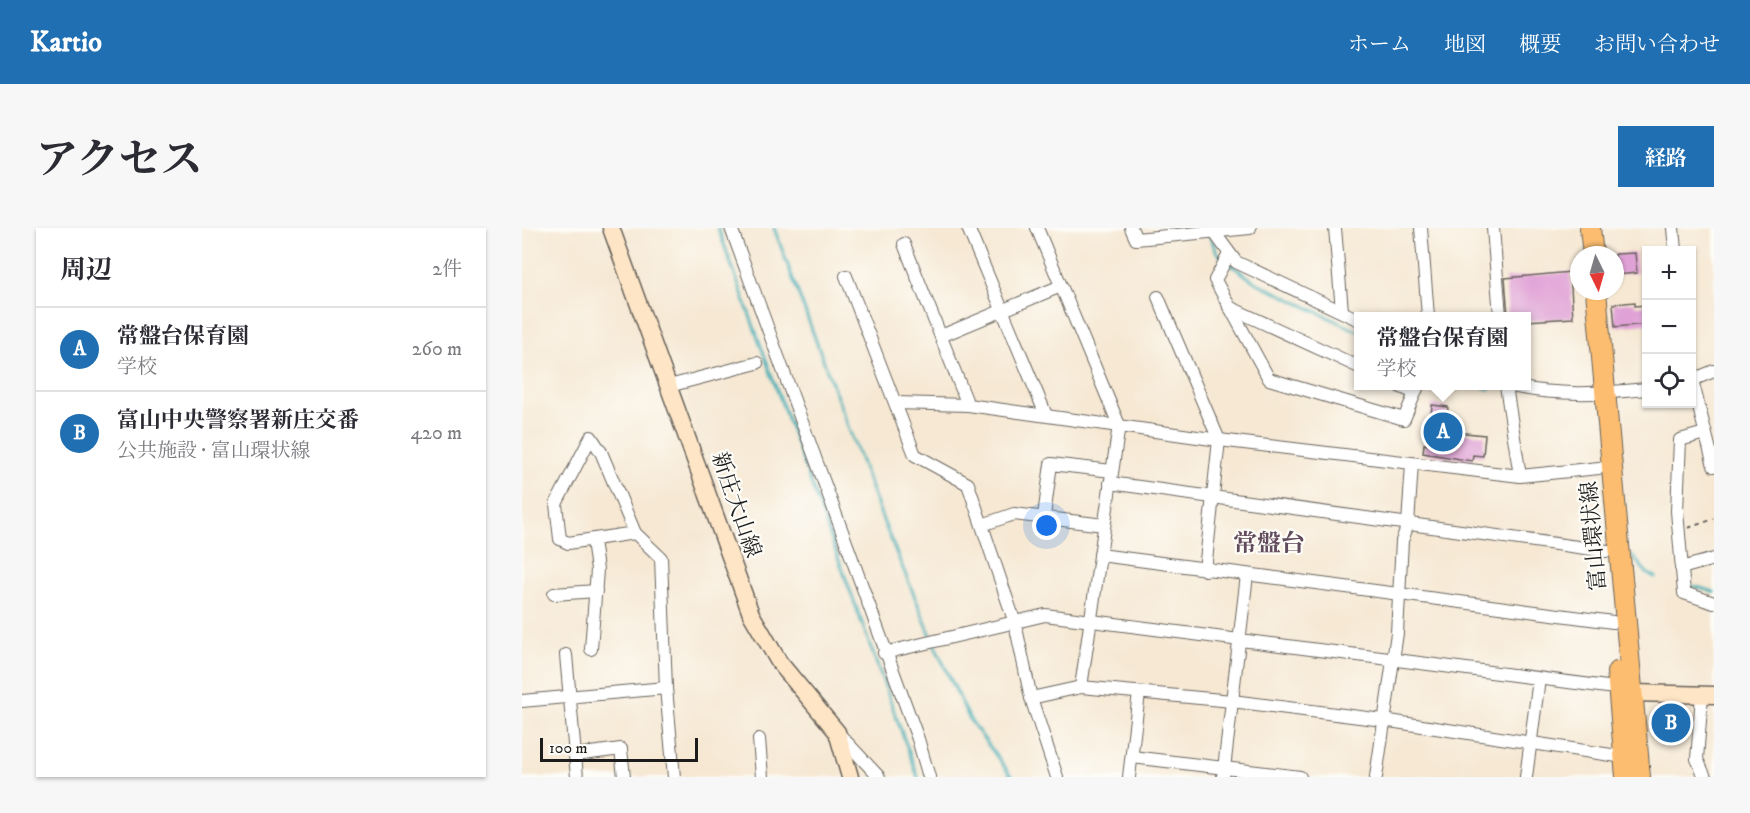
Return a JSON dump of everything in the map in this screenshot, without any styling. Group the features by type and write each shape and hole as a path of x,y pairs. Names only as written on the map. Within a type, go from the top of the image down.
{"main road":[{"name":"新庄大山線","path":"611,228 733,566 760,633 779,662 837,732 850,777"},
{"path":"1577,228 1579,246"},
{"path":"1590,228 1592,246"},
{"name":"富山環状線","path":"1584,300 1599,394 1626,690 1624,757 1626,777"},
{"name":"富山環状線","path":"1596,300 1599,468 1606,551 1613,622 1640,777"},
{"path":"1626,690 1711,692"}],"street":[{"path":"731,228 884,653 918,739 929,777"},
{"path":"968,228 1046,415"},
{"path":"1037,228 1119,425 1081,687"},
{"path":"1131,228 1136,239 1250,228"},
{"path":"1335,228 1342,311"},
{"path":"1421,228 1428,312"},
{"path":"1493,228 1500,312"},
{"path":"1673,228 1675,246"},
{"path":"1212,230 1228,254 1255,272 1354,317"},
{"path":"904,244 968,405"},
{"path":"1228,254 1215,280 1269,379 1404,420 1417,390"},
{"path":"846,276 915,455 968,484 1015,623 1031,698 1056,777"},
{"path":"940,336 1061,286"},
{"path":"1158,297 1220,441 1205,570"},
{"path":"1229,307 1354,365"},
{"path":"669,386 757,363"},
{"path":"1696,378 1714,370"},
{"path":"1507,390 1520,476"},
{"path":"1530,390 1544,393 1599,394 1642,390"},
{"path":"1696,396 1714,466"},
{"path":"896,403 968,405 1220,441 1320,450 1412,464 1520,476 1599,468"},
{"path":"1705,433 1680,440 1678,532 1683,593 1714,603"},
{"path":"635,533 568,543 560,539 556,504 591,437 601,452 635,533 661,558 666,688 675,777"},
{"path":"1044,516 1051,464 1212,498 1606,551"},
{"path":"1376,777 1390,660 1396,633 1402,541 1408,524 1412,464"},
{"path":"982,525 1014,514 1104,525"},
{"path":"591,650 597,570 593,540"},
{"path":"1100,555 1613,622"},
{"path":"1681,568 1714,559"},
{"path":"1223,773 1247,575"},
{"path":"554,594 596,591"},
{"path":"884,653 1046,615 1626,690"},
{"path":"566,654 577,777"},
{"path":"1526,777 1539,679"},
{"path":"1031,698 1081,687 1232,701 1383,720 1624,757"},
{"path":"522,701 666,688"},
{"path":"1711,692 1697,759 1703,773 1714,770"},
{"path":"1129,777 1139,693"},
{"path":"837,732 879,777"},
{"path":"759,740 762,777"},
{"path":"575,754 621,749 624,777"},
{"path":"1132,757 1223,773 1300,777"}],"path":[{"path":"1678,532 1714,519"}],"building":[{"path":"1635,253 1637,273 1624,274 1624,254"},
{"path":"1570,272 1570,300 1572,300 1573,318 1531,321 1531,312 1508,312 1505,278"},
{"path":"1635,302 1635,306 1642,305 1642,324 1615,327 1613,304"},
{"path":"1432,405 1448,407 1445,431 1485,435 1483,456 1473,455 1472,461 1423,453 1424,444 1428,445"}],"waterway":[{"path":"718,228 918,777"},
{"path":"774,228 884,523 932,638"},
{"path":"1209,235 1222,257"},
{"path":"1227,262 1255,282 1354,330"},
{"path":"1632,556 1648,574 1656,577"},
{"path":"1693,586 1714,592"},
{"path":"934,644 970,720 1012,777"}],"place":[{"name":"常盤台保育園","path":"1443,432"},
{"name":"富山中央警察署新庄交番","path":"1671,723"}],"district":[{"name":"常盤台","path":"1269,544"}]}
